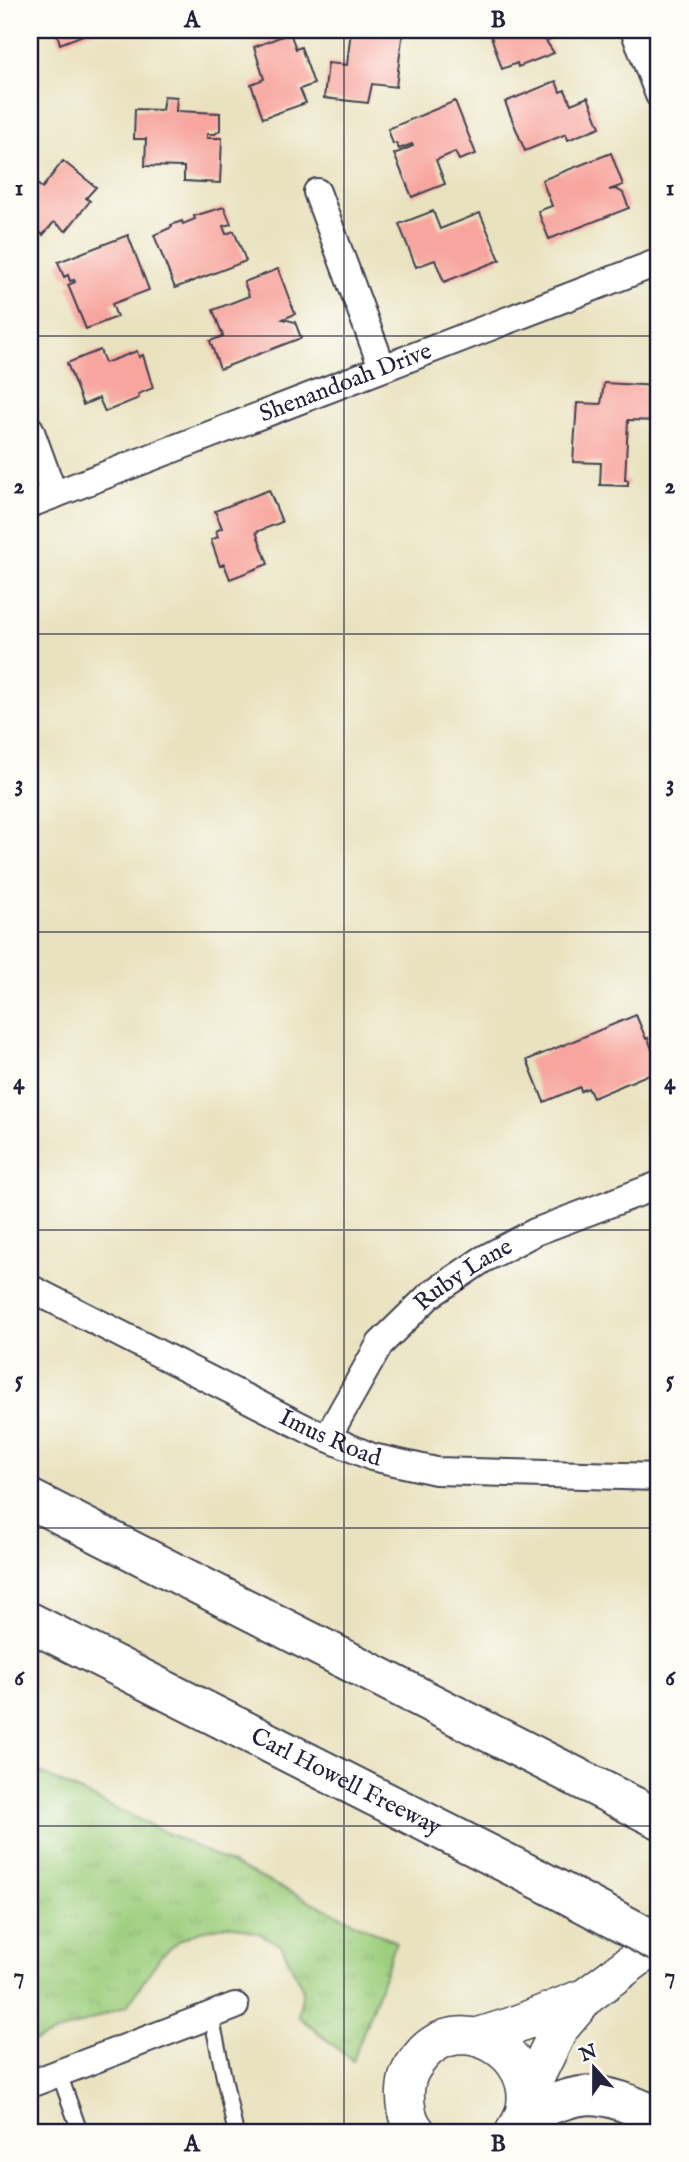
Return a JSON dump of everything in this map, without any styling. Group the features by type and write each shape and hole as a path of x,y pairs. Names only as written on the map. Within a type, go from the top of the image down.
{"highway":[{"path":"30,1499 651,1815"},
{"name":"Carl Howell Freeway","path":"30,1622 659,1942"},
{"path":"522,2114 570,2097 595,2093 627,2102 659,2117"}],"main road":[{"path":"522,2114 559,2029 587,1996 659,1942"},
{"path":"404,2121 407,2080 411,2069 433,2045 452,2037 477,2037 587,1996"},
{"path":"477,2037 500,2046 518,2066 522,2114"}],"street":[{"path":"634,30 659,96"},
{"path":"317,192 382,367"},
{"name":"Shenandoah Drive","path":"30,504 659,262"},
{"path":"30,429 54,495"},
{"name":"Ruby Lane","path":"327,1438 380,1344 430,1295 482,1260 535,1232 659,1185"},
{"name":"Imus Road","path":"30,1288 327,1438 372,1458 436,1471 659,1477"},
{"path":"30,2084 223,2011"}],"lane":[{"path":"223,2011 235,2130 233,2132"},
{"path":"59,2073 80,2132"}],"green space":[{"path":"30,1768 396,1942 353,2061 298,2016 303,1990 281,1945 258,1933 230,1925 200,1931 180,1940 160,1957 127,2006 30,2043"}],"building":[{"path":"56,30 96,30 60,44"},
{"path":"351,30 403,30 396,87 372,84 368,103 324,98 328,63 347,65"},
{"path":"489,30 564,30 565,34 546,41 554,53 518,67 517,63 502,69"},
{"path":"290,33 296,49 301,47 314,84 300,89 306,103 263,118 251,84 264,79 254,47"},
{"path":"556,81 560,92 565,90 571,104 588,97 600,127 568,140 566,134 525,151 505,102"},
{"path":"164,96 177,97 176,111 220,113 220,130 215,134 207,134 207,138 222,138 220,183 184,181 184,167 145,166 146,139 134,139 135,109 162,110"},
{"path":"455,101 476,154 459,160 455,152 436,160 445,184 412,197 394,154 413,146 412,144 399,149 396,143 393,144 388,129"},
{"path":"611,153 623,185 609,190 616,189 623,193 629,208 549,239 538,211 552,206 542,180"},
{"path":"63,161 96,187 86,198 90,201 66,231 54,222 43,235 30,224 30,178 42,188"},
{"path":"224,207 231,224 223,226 226,234 234,231 246,261 175,288 154,235 172,227 171,225 182,221 183,224 195,219 194,216"},
{"path":"433,211 440,229 480,213 500,260 444,282 435,260 416,267 399,224"},
{"path":"128,235 149,290 112,304 117,317 86,329 68,285 75,282 70,281 68,275 64,277 58,262"},
{"path":"278,269 295,314 283,319 295,322 301,338 220,369 210,341 223,336 213,310 249,296 244,282"},
{"path":"100,350 105,363 137,351 139,357 143,355 153,388 138,394 139,398 105,412 99,398 83,405 67,363"},
{"path":"604,383 659,386 659,421 628,420 625,480 628,480 628,486 600,485 601,463 573,462 577,403 601,404"},
{"path":"269,490 282,522 256,532 268,564 230,579 224,564 220,566 211,540 218,537 216,531 222,528 215,511"},
{"path":"636,1015 646,1039 648,1038 659,1070 593,1098 588,1088 581,1091 580,1087 544,1102 527,1060"}]}
